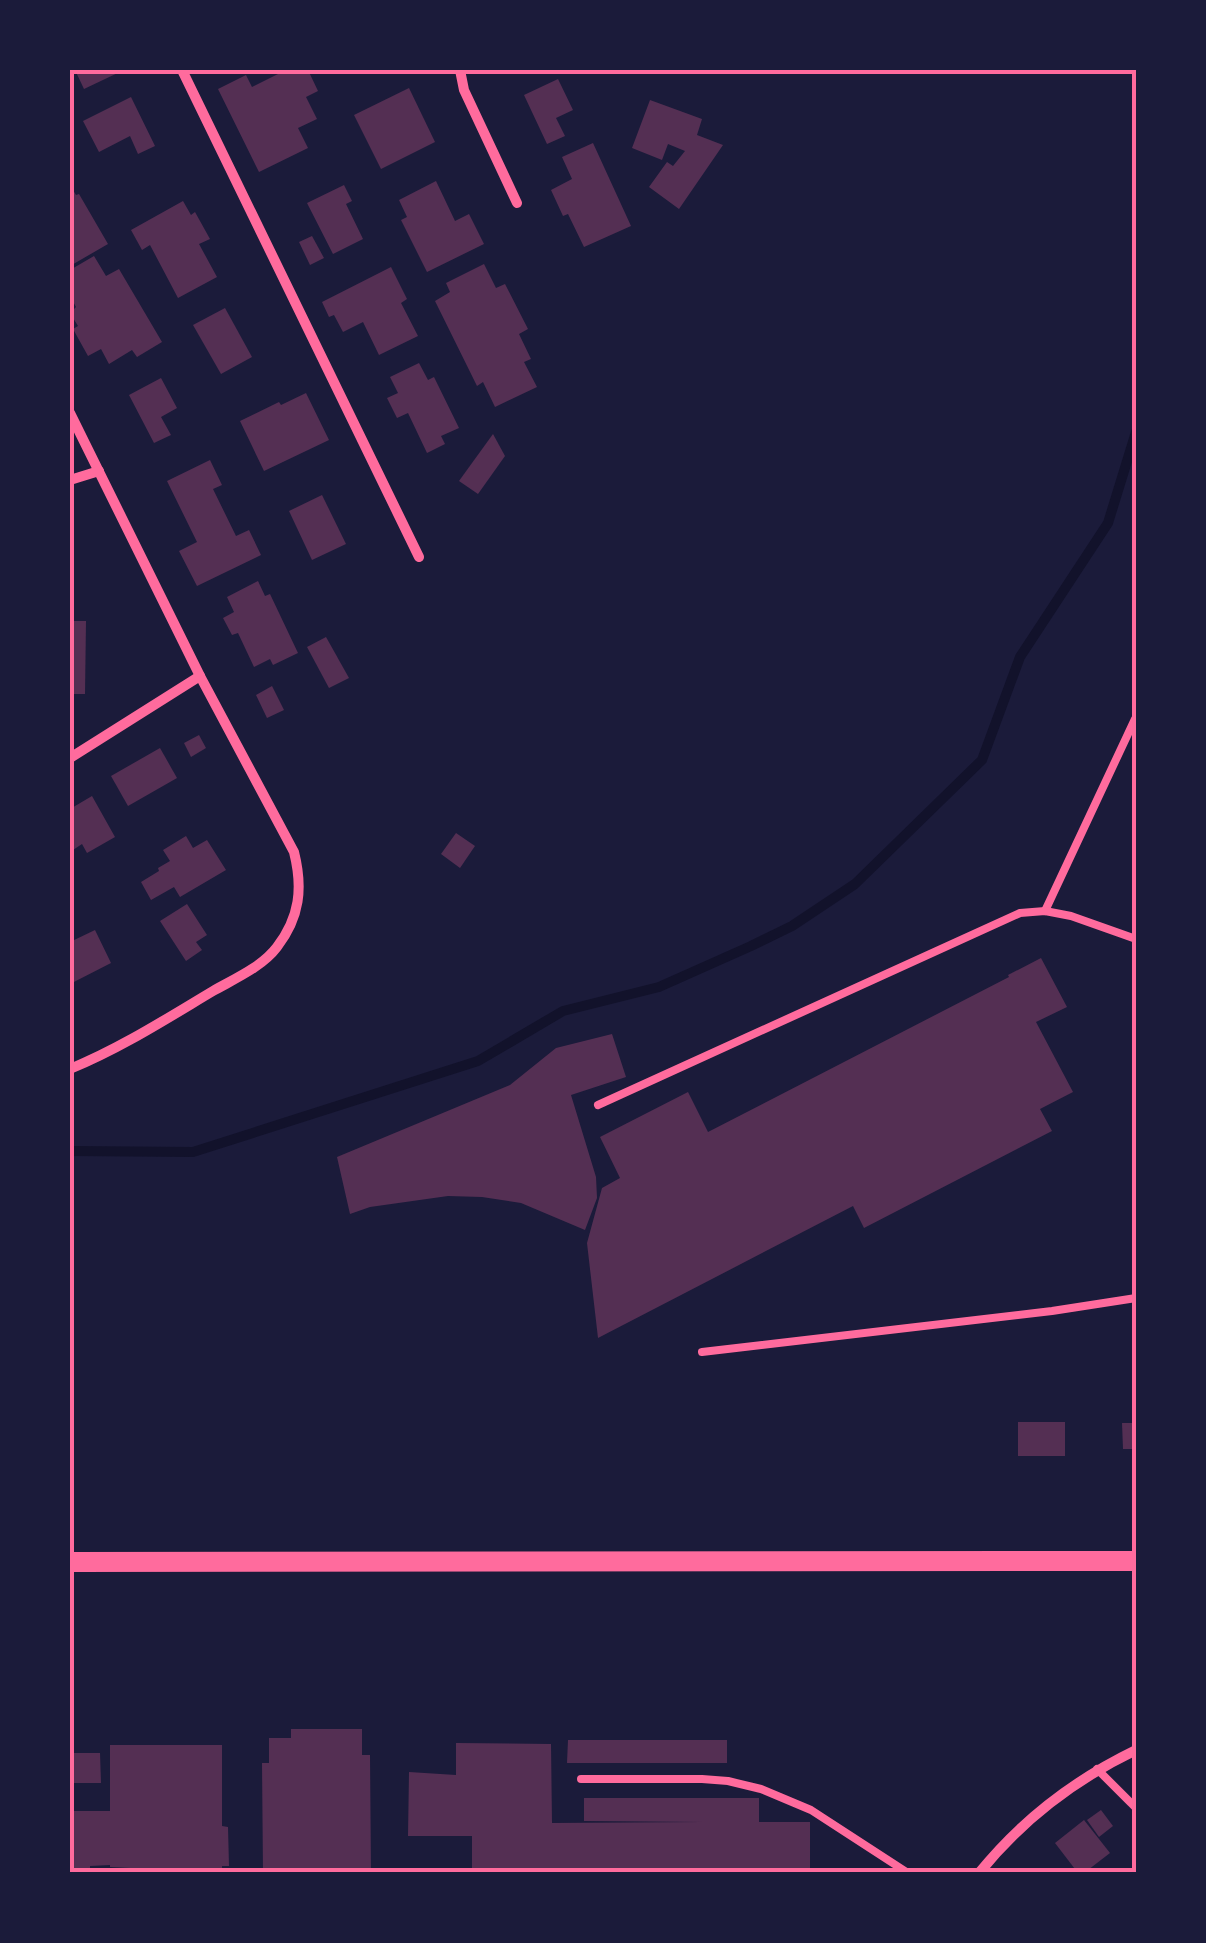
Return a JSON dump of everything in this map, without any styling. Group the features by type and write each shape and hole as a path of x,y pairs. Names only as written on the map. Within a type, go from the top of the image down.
{"main road":[{"path":"70,1562 1136,1561"}],"street":[{"path":"182,70 419,557"},
{"path":"460,70 464,90 516,203"},
{"path":"70,413 200,676 294,852 300,878 297,906 274,952 108,1053 70,1069"},
{"path":"70,480 99,471"},
{"path":"70,758 200,676"},
{"path":"978,1873 1042,1810 1097,1769 1136,1750"}],"lane":[{"path":"1045,910 1135,719"},
{"path":"598,1105 1020,914 1045,910 1136,939"},
{"path":"702,1352 1136,1298"},
{"path":"1097,1769 1136,1808"},
{"path":"581,1779 728,1781 761,1789 811,1810 908,1873"}],"building":[{"path":"75,70 124,70 84,89"},
{"path":"286,70 308,70 318,91 306,97 317,119 298,128 308,148 259,172 218,89 246,75 252,87"},
{"path":"558,79 573,110 556,118 565,136 547,144 524,95"},
{"path":"409,88 435,142 381,169 354,115"},
{"path":"131,97 155,146 138,154 130,136 99,152 83,121"},
{"path":"650,100 702,119 697,135 723,145 679,209 649,187 667,162 673,166 685,151 668,144 662,160 632,148"},
{"path":"593,143 631,226 584,247 551,190 572,179 562,157"},
{"path":"436,181 455,221 469,214 484,244 427,272 401,220 407,217 399,200"},
{"path":"70,185 108,244 70,266"},
{"path":"344,185 352,201 346,204 363,239 333,254 307,203"},
{"path":"183,201 191,215 195,212 210,239 199,244 217,277 178,298 150,245 142,250 131,230"},
{"path":"312,236 324,258 310,265 299,242"},
{"path":"94,256 106,276 119,269 162,342 137,357 132,350 109,364 101,349 88,356 73,329 78,326 70,313 76,307 70,296 70,270"},
{"path":"484,264 496,288 505,284 528,329 519,334 531,359 524,362 537,387 495,407 483,382 477,386 435,301 450,292 446,283"},
{"path":"391,267 407,299 401,303 418,336 379,355 363,322 343,332 322,302"},
{"path":"225,308 252,357 221,374 193,325"},
{"path":"419,363 428,380 434,377 459,428 441,436 445,444 427,453 408,413 397,418 387,398 398,393 390,377"},
{"path":"161,378 177,408 161,417 171,435 154,443 129,395"},
{"path":"306,393 329,440 264,471 240,421"},
{"path":"493,434 505,456 478,494 459,481"},
{"path":"210,460 222,485 213,489 236,536 249,530 261,555 197,586 179,551 197,542 167,481"},
{"path":"322,495 346,544 312,560 289,511"},
{"path":"258,581 265,596 270,594 298,653 273,665 270,659 254,667 238,633 232,635 223,618 234,612 227,597"},
{"path":"70,621 86,621 85,694 70,694"},
{"path":"326,637 349,678 329,688 307,647"},
{"path":"272,686 284,710 267,718 256,695"},
{"path":"199,735 206,748 191,757 184,743"},
{"path":"160,748 177,778 128,806 111,776"},
{"path":"92,796 115,837 87,853 82,844 70,852 70,809"},
{"path":"456,833 475,846 460,868 441,854"},
{"path":"186,836 193,848 207,840 226,870 180,897 174,887 151,900 141,882 170,861 163,850"},
{"path":"187,904 207,935 196,942 202,950 186,961 160,921"},
{"path":"95,930 111,963 70,984 70,942"},
{"path":"1041,958 1067,1007 1036,1022 1073,1092 1040,1109 1052,1131 864,1228 853,1206 598,1338 587,1243 602,1188 620,1178 600,1137 688,1092 708,1132"},
{"path":"612,1034 626,1077 571,1095 596,1177 597,1198 585,1230 521,1203 482,1197 448,1196 370,1207 350,1214 337,1157 510,1085 556,1048"},
{"path":"1018,1422 1065,1422 1065,1456 1018,1456"},
{"path":"1122,1423 1136,1423 1136,1449 1123,1449"},
{"path":"291,1729 362,1729 362,1755 370,1755 371,1873 263,1873 262,1763 269,1763 269,1738 291,1738"},
{"path":"568,1740 727,1740 727,1763 567,1763"},
{"path":"456,1743 551,1744 552,1823 702,1822 584,1821 584,1798 759,1798 759,1822 810,1822 810,1873 472,1873 472,1836 408,1836 409,1772 456,1775"},
{"path":"110,1745 222,1745 222,1826 228,1827 229,1866 222,1866 222,1873 130,1873 130,1868 110,1865 90,1866 90,1873 70,1873 70,1811 110,1811"},
{"path":"70,1753 100,1753 101,1783 70,1783"},
{"path":"1101,1810 1113,1826 1099,1837 1087,1820"},
{"path":"1084,1820 1110,1853 1084,1873 1078,1873 1055,1843"}],"waterway":[{"path":"70,1151 193,1152 478,1061 563,1011 659,987 751,946 792,926 855,884 982,760 1020,657 1108,523 1136,432"}]}
